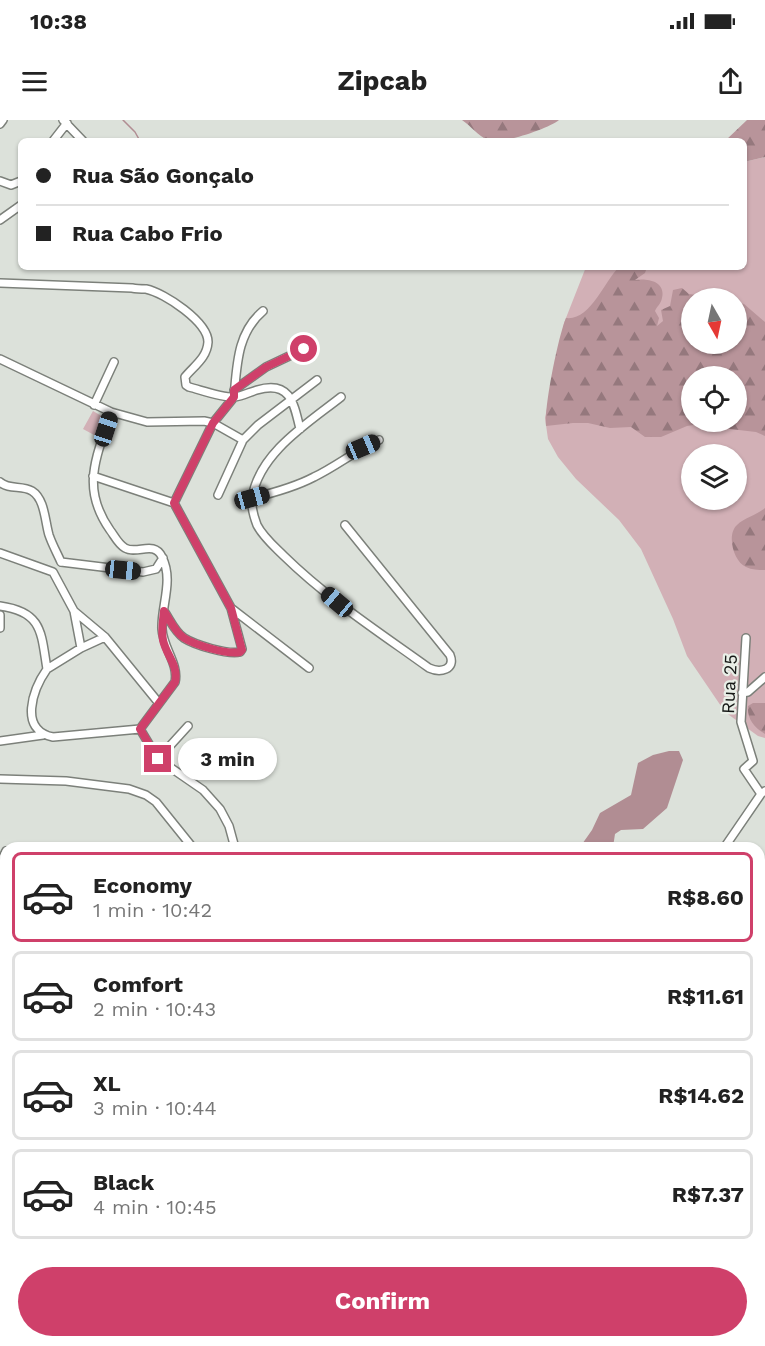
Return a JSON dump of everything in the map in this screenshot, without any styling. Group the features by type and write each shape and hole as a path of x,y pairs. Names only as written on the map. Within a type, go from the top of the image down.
{"street":[{"path":"0,124 3,120"},
{"path":"55,138 65,122 80,138"},
{"path":"0,180 11,185 18,182"},
{"path":"0,220 18,207"},
{"path":"0,284 132,288 162,295 198,321 207,334 206,352 201,361 185,377 186,385 234,394 278,388 287,392 292,399 300,429"},
{"path":"234,394 241,343 254,318 263,310"},
{"path":"174,503 213,423 234,394 266,367 304,349"},
{"path":"0,359 111,412 147,422 204,421 213,423 243,440"},
{"path":"94,405 114,362"},
{"path":"218,495 243,440 258,425 317,380"},
{"path":"340,397 300,429 274,453 265,466 252,498 257,526 300,571 337,602 429,668 435,671 448,669 452,660 450,655 345,525"},
{"path":"111,412 93,476 96,504 100,516 124,548 151,548 160,553 163,558 167,577 162,627 163,641 177,674 175,682 140,729"},
{"path":"252,498 313,478 363,447 379,440"},
{"path":"93,476 174,503 231,608 242,646 240,652 236,654 197,644 183,637 164,611"},
{"path":"0,483 8,487 30,490 36,494 61,562"},
{"path":"0,553 53,572 74,611 81,648"},
{"path":"61,562 143,572 156,568 163,558"},
{"path":"53,572 61,562"},
{"path":"0,606 27,613 34,620 44,641 47,669"},
{"path":"231,608 309,668"},
{"path":"74,611 105,637 158,702"},
{"path":"0,615 0,628"},
{"path":"43,735 32,723 31,714 41,678 47,669 81,648 105,637"},
{"name":"Rua 25","path":"728,842 763,793 744,769 753,761 741,723 746,638"},
{"path":"742,693 748,692 765,677"},
{"path":"158,759 188,726"},
{"path":"0,741 43,735 140,729"},
{"path":"140,729 158,759 203,790 220,809 229,825 233,842"},
{"path":"0,779 66,781 138,792 156,802 188,842"}],"shaded area":[{"path":"765,157 765,738 758,736 725,712 687,656 641,549 619,520 576,479 558,457 548,439 545,418 564,323 585,270 747,270 747,161"},
{"path":"93,411 105,418 96,436 83,429"},
{"path":"679,751 683,760 667,808 643,829 621,830 615,834 614,842 584,842 600,813 631,795 638,763 653,755"}],"green space":[{"path":"462,120 559,120 545,128 511,138 481,136"},
{"path":"747,120 765,120 765,157 747,161 747,138 728,138"},
{"path":"616,270 646,270 635,280 650,280 661,288 661,300 655,311 659,318 657,326 663,321 661,310 670,306 673,290 681,288 681,354 747,354 747,307 765,322 765,436 747,431 747,366 681,366 681,429 661,437 645,437 631,427 610,428 588,423 546,426 552,372 566,318 575,317 589,307"},
{"path":"765,508 765,570 753,569 746,567 738,560 733,548 732,535 737,525"},
{"path":"753,703 765,703 765,734 750,719 748,706"}],"waterway":[{"path":"123,120 138,138"}],"route":[{"path":"158,759 140,729 175,682 177,674 163,641 164,611 183,637 197,644 236,654 242,650 231,608 174,503 213,423 234,397 234,390 266,367 304,349"}]}
